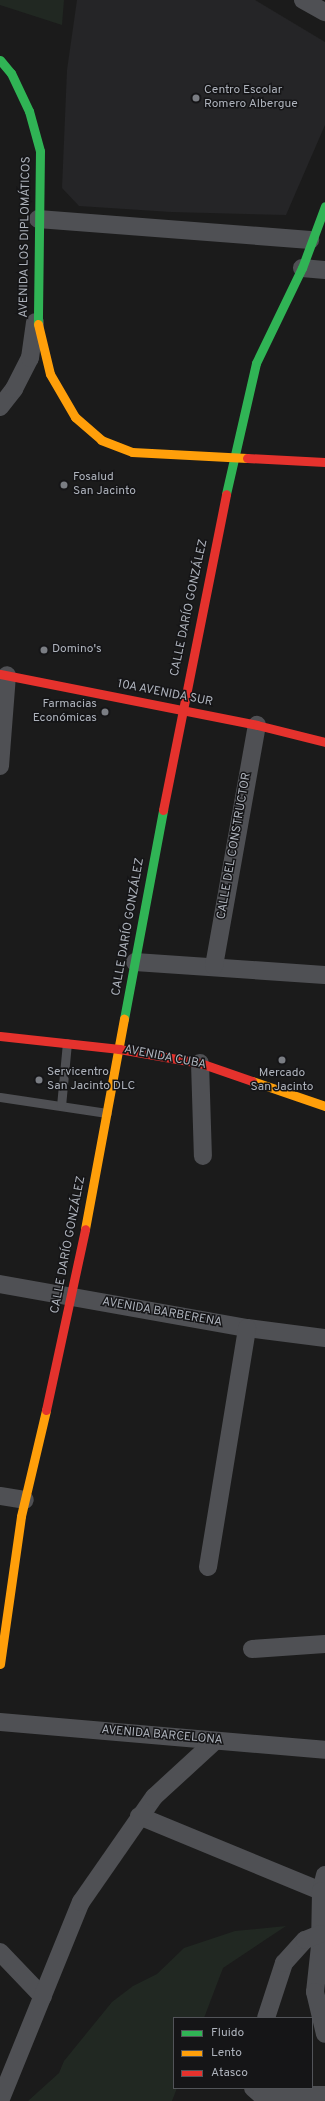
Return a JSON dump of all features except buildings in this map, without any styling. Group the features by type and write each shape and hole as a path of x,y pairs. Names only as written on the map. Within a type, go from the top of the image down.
{"street":[{"path":"303,0 325,12"},
{"name":"AVENIDA LOS DIPLOMÁTICOS","path":"0,60 10,73 28,111 40,151 36,317 50,374 75,417 101,440 132,452 325,462"},
{"name":"CALLE DARÍO GONZÁLEZ","path":"0,1664 2,1639 25,1500 72,1296 182,710 234,457 256,363 302,268 310,240 325,206"},
{"path":"38,219 310,240"},
{"path":"302,268 325,270"},
{"path":"0,407 14,388 30,358 36,317"},
{"path":"0,766 4,674"},
{"name":"10A AVENIDA SUR","path":"4,674 257,725 325,742"},
{"name":"CALLE DEL CONSTRUCTOR","path":"214,966 257,725"},
{"path":"135,962 214,966 325,975"},
{"name":"AVENIDA CUBA","path":"0,1038 119,1049 200,1063 325,1106"},
{"path":"200,1063 203,1156"},
{"name":"AVENIDA BARBERENA","path":"0,1284 247,1328 325,1338"},
{"path":"208,1567 247,1328"},
{"path":"0,1496 25,1500"},
{"path":"252,1649 325,1644"},
{"name":"AVENIDA BARCELONA","path":"0,1722 325,1750"},
{"path":"0,2100 81,1902 139,1816 154,1798 215,1741"},
{"path":"139,1816 323,1883 316,1992 325,2034"},
{"path":"266,2017 277,1980 284,1964 305,1940 320,1934"},
{"path":"0,1952 43,1997"},
{"path":"254,2089 261,2095 325,2095"}],"lane":[{"path":"61,1106 67,1043"},
{"path":"0,1097 107,1113"}],"shaded area":[{"path":"0,0 64,0 62,25 0,5"},
{"name":"Centro Escolar Romero Albergue","path":"77,0 255,0 325,42 325,125 286,215 171,212 79,206 62,188 67,70"},
{"path":"286,1926 223,1968 204,2017 173,2017 173,2089 177,2089 172,2101 28,2101 59,2073 64,2061 112,2002 133,1986 157,1974 184,1948 235,1931"}],"traffic: fast":[{"path":"0,60 11,73 29,111 40,151 38,324"},
{"path":"226,494 256,363 302,268 325,206"},
{"path":"124,1019 163,810"}],"traffic: slow":[{"path":"38,324 50,374 75,417 101,440 132,452 247,458"},
{"path":"85,1229 124,1019"},
{"path":"252,1081 325,1106"},
{"path":"0,1664 21,1516 46,1410"}],"traffic: jam":[{"path":"247,458 325,462"},
{"path":"163,810 226,494"},
{"path":"0,674 257,725 325,742"},
{"path":"0,1036 119,1049 200,1063 252,1081"},
{"path":"46,1410 85,1229"}],"place":[{"name":"Centro Escolar Romero Albergue","path":"196,98"},
{"name":"Fosalud San Jacinto","path":"64,485"},
{"name":"Domino's","path":"44,650"},
{"name":"Farmacias Económicas","path":"105,712"},
{"name":"Mercado San Jacinto","path":"282,1060"},
{"name":"Servicentro San Jacinto DLC","path":"39,1080"}]}
